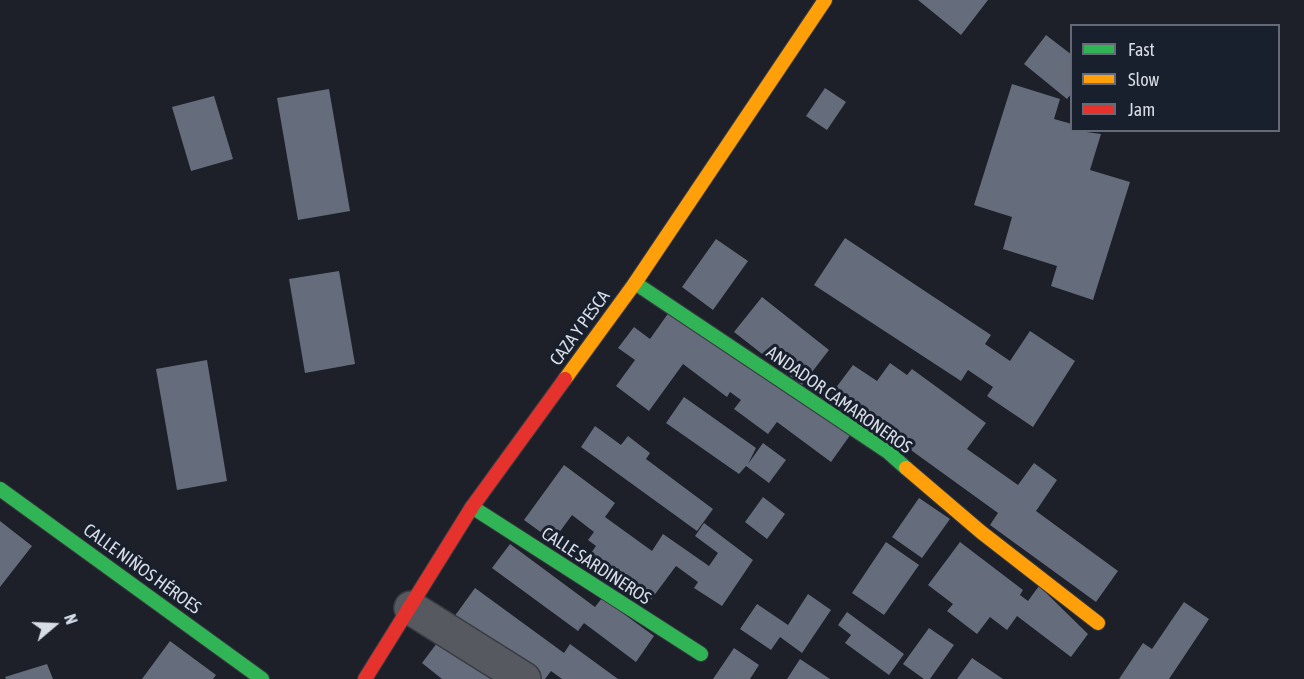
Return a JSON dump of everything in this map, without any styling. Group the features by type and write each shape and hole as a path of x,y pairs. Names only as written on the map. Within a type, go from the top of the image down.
{"street":[{"name":"CAZA Y PESCA","path":"365,679 472,507 635,283 820,2"},
{"name":"ANDADOR CAMARONEROS","path":"635,283 888,452 981,532 1098,623"},
{"name":"CALLE NIÑOS HÉROES","path":"0,489 262,679"},
{"name":"CALLE SARDINEROS","path":"472,507 701,654"},
{"path":"411,608 524,679"}],"building":[{"path":"918,0 988,0 961,35"},
{"path":"1046,35 1070,53 1070,95 1067,99 1024,64"},
{"path":"1012,84 1060,99 1054,119 1070,123 1070,132 1101,134 1090,170 1130,182 1093,300 1051,286 1057,266 1003,249 1012,217 974,205"},
{"path":"825,88 846,102 827,130 806,116"},
{"path":"329,89 350,211 298,220 277,98"},
{"path":"214,96 233,159 191,171 172,107"},
{"path":"845,238 991,335 985,344 1010,361 1030,331 1075,361 1033,427 987,396 993,387 968,370 961,381 814,285"},
{"path":"716,239 748,261 713,310 682,287"},
{"path":"339,271 355,364 305,373 289,279"},
{"path":"762,297 829,350 802,385 734,332"},
{"path":"672,308 851,434 831,462 777,422 768,434 734,409 741,400 730,392 727,397 683,364 649,411 616,386 635,360 618,348 634,327 650,339"},
{"path":"207,360 227,481 177,490 156,369"},
{"path":"890,363 907,375 912,369 986,423 967,449 1018,485 1034,463 1057,480 1036,511 1118,571 1096,602 990,525 998,513 832,393 853,365 877,381"},
{"path":"684,397 756,448 748,464 763,443 786,460 769,483 746,466 739,474 666,423"},
{"path":"595,426 621,445 628,436 650,453 646,459 713,509 697,531 581,447"},
{"path":"564,465 615,503 605,517 652,551 663,534 709,566 718,553 695,536 704,523 753,560 722,606 694,588 698,582 676,566 650,601 589,556 596,546 588,540 594,532 572,515 553,541 524,520"},
{"path":"763,497 785,514 767,539 745,522"},
{"path":"919,498 950,519 922,558 892,537"},
{"path":"0,521 32,546 0,587"},
{"path":"886,542 919,565 884,615 852,593"},
{"path":"960,542 1023,590 1020,595 1028,601 1039,586 1088,634 1071,657 1017,616 1007,630 990,617 977,634 947,611 953,604 928,585"},
{"path":"510,544 595,607 602,598 654,636 636,662 584,623 578,631 492,568"},
{"path":"475,588 564,653 570,644 618,679 562,679 551,671 545,679 539,679 454,617"},
{"path":"808,594 831,610 802,653 780,637 771,650 740,629 757,604 788,625"},
{"path":"1184,602 1209,619 1169,679 1119,679 1143,643 1152,649"},
{"path":"847,612 904,654 889,675 845,643 851,635 838,625"},
{"path":"929,628 954,645 930,679 924,679 903,664"},
{"path":"440,639 498,679 442,679 422,663"},
{"path":"170,641 216,675 213,679 142,679"},
{"path":"734,648 759,665 750,679 713,679"},
{"path":"972,658 1003,679 957,679"},
{"path":"800,659 830,679 787,679"},
{"path":"47,664 53,679 6,679 5,677"}],"traffic: fast":[{"path":"635,283 888,452 906,468"},
{"path":"0,489 262,679"},
{"path":"472,507 701,654"}],"traffic: slow":[{"path":"565,379 635,283 825,0"},
{"path":"906,468 981,532 1098,623"}],"traffic: jam":[{"path":"365,679 472,507 565,379"}]}
